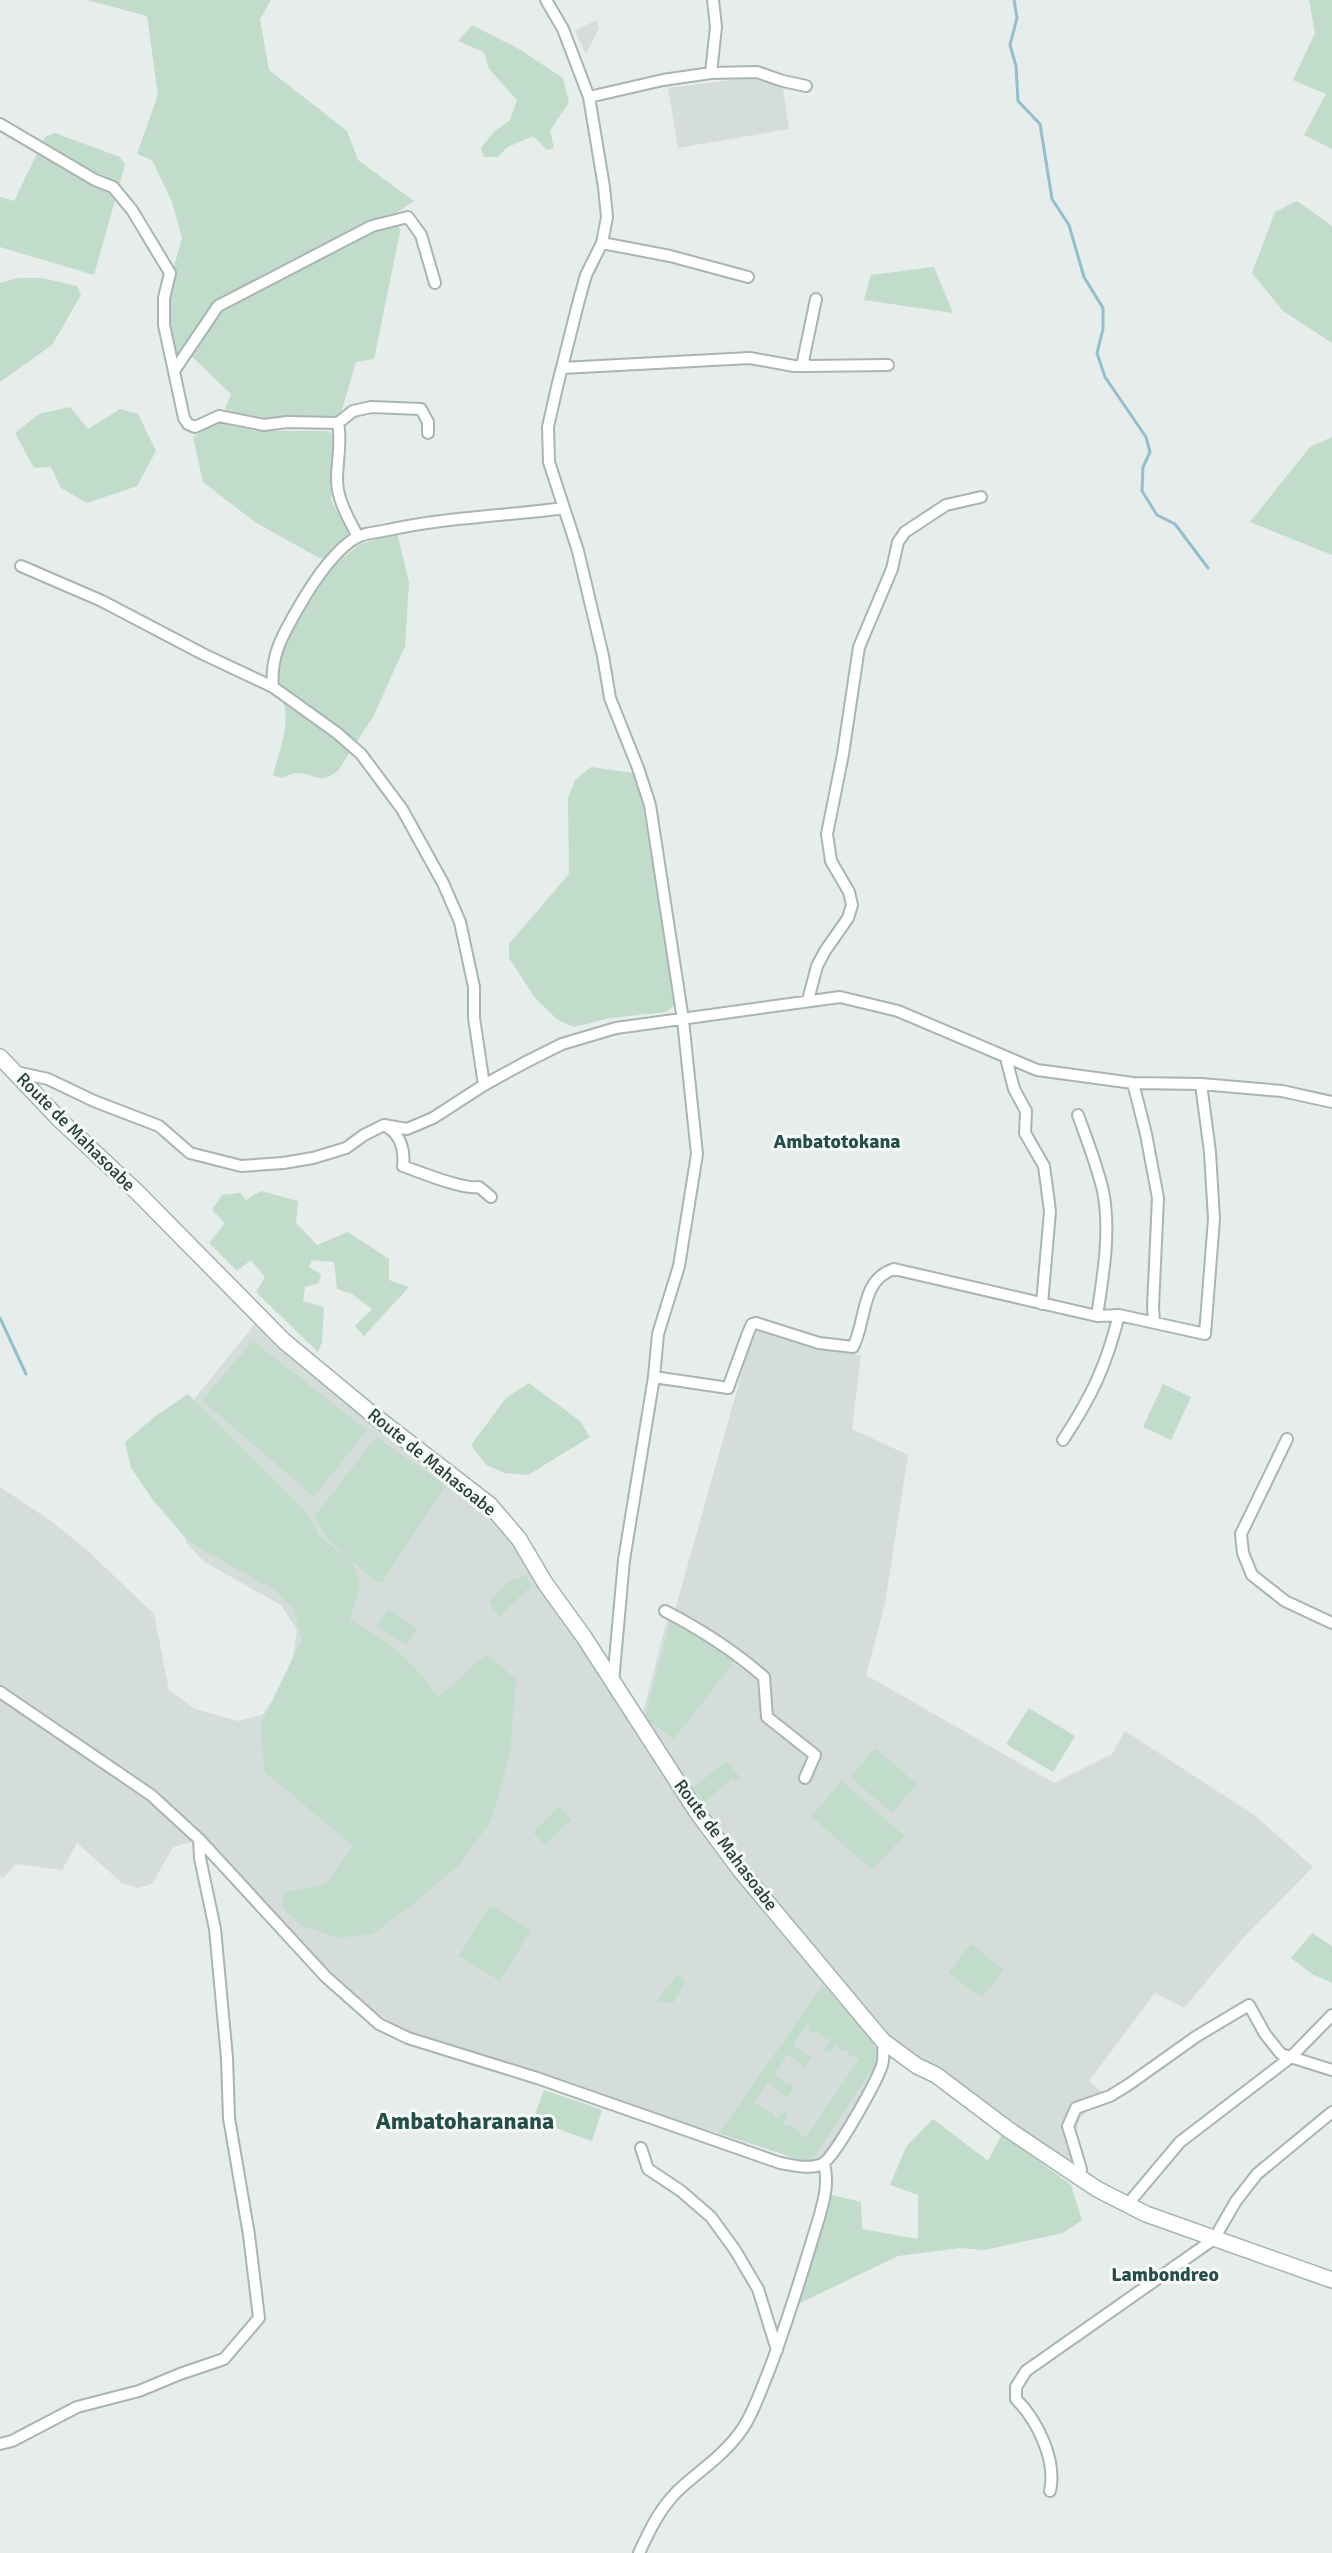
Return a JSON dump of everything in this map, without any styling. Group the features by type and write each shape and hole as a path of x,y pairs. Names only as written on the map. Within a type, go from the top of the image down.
{"street":[{"path":"546,0 563,29 589,97 607,217 602,243 586,274 548,427 549,462 578,551 603,656 610,698 650,805 683,1020 697,1154 679,1266 658,1334 654,1377 624,1560 613,1684"},
{"path":"711,73 716,27 712,0"},
{"path":"589,97 663,80 711,73 757,72 806,86"},
{"path":"0,124 85,175 113,188 127,203 170,273 164,298 164,325 184,418 188,424 195,427 219,416 264,425 287,422 338,423 354,411 371,407 421,409 428,422 428,433"},
{"path":"174,371 218,306 372,226 408,217 421,235 435,283"},
{"path":"602,243 670,256 748,277"},
{"path":"808,366 803,361 816,299"},
{"path":"562,368 750,358 794,366 888,365"},
{"path":"338,423 341,439 337,481 339,498 358,537"},
{"path":"808,1000 817,966 848,918 852,906 849,892 831,861 827,834 843,754 859,647 892,569 898,542 905,532 946,505 981,497"},
{"path":"273,687 274,655 280,640 326,565 358,537 430,520 518,514 564,508"},
{"path":"21,566 75,588 273,687 338,733 361,754 402,809 427,852 460,922 474,987 474,1018 484,1085"},
{"path":"16,1072 48,1079 94,1101 159,1126 190,1153 241,1166 313,1158 346,1148 384,1125 406,1129 433,1118 484,1085 562,1044 616,1028 840,997 898,1011 1037,1070 1133,1083 1201,1084 1282,1091 1332,1102"},
{"name":"Route de Mahasoabe","path":"0,1057 60,1120 121,1177 284,1341 364,1407 490,1505 519,1539 545,1583 584,1637 697,1812 883,2041 917,2066 936,2075 1080,2179 1127,2205 1214,2239 1332,2280"},
{"path":"1006,1058 1014,1089 1026,1111 1025,1133 1044,1166 1050,1211 1042,1304"},
{"path":"1133,1083 1146,1134 1158,1198 1154,1321"},
{"path":"654,1377 728,1388 748,1332 752,1324 756,1323 819,1343 853,1347 860,1332 872,1284 883,1273 894,1269 1097,1316 1119,1315 1205,1334 1214,1219 1210,1152 1201,1084"},
{"path":"1078,1115 1096,1165 1103,1193 1105,1257 1097,1316"},
{"path":"384,1125 394,1131 400,1141 404,1156 403,1166 452,1184 472,1189 479,1187 490,1197"},
{"path":"1063,1440 1088,1402 1101,1376 1119,1315"},
{"path":"1287,1439 1241,1534 1243,1553 1252,1575 1285,1601 1332,1623"},
{"path":"665,1611 710,1635 764,1677 767,1717 815,1755 806,1778"},
{"path":"0,1692 151,1795 200,1839 326,1977 379,2024 408,2038 537,2078 780,2163 812,2167 824,2164 849,2127 882,2067 883,2041"},
{"path":"0,2444 12,2441 77,2407 139,2391 224,2359 259,2318 249,2235 229,2118 227,2058 215,1929 200,1858 200,1839"},
{"path":"1080,2179 1081,2169 1068,2126 1076,2108 1110,2096 1197,2036 1249,2005 1265,2034 1281,2054 1332,2070"},
{"path":"1127,2205 1180,2142 1292,2057 1332,2015"},
{"path":"1050,2491 1053,2478 1042,2438 1028,2411 1016,2399 1016,2387 1026,2371 1214,2239 1236,2201 1257,2174 1332,2112"},
{"path":"641,2148 648,2169 681,2191 711,2217 735,2250 758,2289 777,2351"},
{"path":"639,2553 653,2522 666,2504 684,2484 723,2452 743,2428 777,2351 825,2196 827,2175 824,2164"}],"shaded area":[{"path":"596,20 599,28 586,54 575,31"},
{"path":"747,78 777,80 778,86 783,88 789,129 678,148 668,88"},
{"path":"258,1320 298,1363 360,1414 491,1510 641,1720 670,1609 675,1610 750,1344 759,1328 861,1356 852,1429 908,1455 885,1604 866,1675 1054,1783 1112,1754 1125,1731 1254,1815 1313,1867 1243,1938 1184,2008 1155,1993 1089,2081 1105,2095 1080,2118 1073,2144 1077,2162 1071,2167 891,2041 875,2074 824,2156 817,2162 811,2163 408,2034 362,2002 316,1957 207,1838 173,1847 152,1884 138,1888 122,1883 77,1843 62,1870 16,1864 3,1878 0,1876 0,1487 51,1521 87,1550 154,1614 169,1690 195,1709 238,1721 262,1715 282,1687 293,1656 297,1630 281,1605 203,1561 186,1542 166,1434"}],"green space":[{"path":"87,0 271,0 260,19 269,70 347,131 358,160 414,201 396,213 400,232 374,359 356,362 340,416 310,420 290,416 267,421 223,414 231,394 187,352 174,367 168,336 169,284 182,238 172,202 152,160 137,154 158,95 147,16"},
{"path":"1309,0 1332,0 1332,149 1304,135 1326,94 1293,80 1315,33"},
{"path":"472,25 519,49 563,78 569,102 550,131 554,148 547,150 533,136 506,148 498,157 484,157 481,148 493,133 510,120 517,100 489,69 484,52 458,41"},
{"path":"55,133 120,157 125,165 94,275 0,247 0,197 14,201 45,137"},
{"path":"1297,201 1332,226 1332,343 1283,311 1252,273 1275,212"},
{"path":"934,267 953,313 864,300 871,275"},
{"path":"17,278 42,278 77,286 81,295 52,345 0,382 0,283"},
{"path":"70,407 88,429 120,409 138,414 156,451 137,486 87,503 61,488 51,467 34,468 15,433 39,414"},
{"path":"220,421 255,431 328,431 333,435 331,500 348,533 347,540 329,558 319,558 255,522 203,482 193,437"},
{"path":"1332,437 1332,555 1250,522 1310,447"},
{"path":"397,533 409,582 405,646 374,715 338,771 325,778 302,773 281,778 273,775 286,721 283,701 277,692 277,651 330,569 360,544"},
{"path":"591,767 633,773 641,795 675,1005 666,1012 610,1018 574,1027 558,1020 535,998 509,958 509,944 569,874 568,798 575,780"},
{"path":"261,1191 298,1201 296,1223 317,1245 348,1232 389,1259 389,1280 409,1287 364,1336 355,1326 372,1309 352,1294 337,1289 334,1262 312,1260 309,1267 321,1274 319,1283 305,1287 303,1301 324,1307 322,1342 318,1352 256,1292 265,1277 251,1260 237,1271 209,1243 225,1223 212,1210 222,1195 240,1193 246,1200"},
{"path":"253,1341 367,1430 314,1497 202,1400"},
{"path":"529,1383 580,1421 590,1437 528,1475 505,1473 486,1465 471,1445 506,1398"},
{"path":"1163,1384 1191,1397 1171,1440 1143,1427"},
{"path":"188,1394 310,1517 319,1535 353,1564 360,1585 350,1619 387,1642 414,1667 439,1697 486,1654 516,1679 510,1753 491,1821 458,1866 408,1908 372,1934 337,1938 301,1925 282,1906 284,1892 326,1884 353,1846 265,1772 260,1726 302,1639 294,1610 276,1591 189,1542 153,1500 131,1468 125,1442 153,1418"},
{"path":"376,1437 446,1485 382,1582 377,1582 341,1552 326,1535 315,1516"},
{"path":"527,1575 532,1585 499,1617 489,1602 507,1582"},
{"path":"388,1610 418,1629 407,1645 377,1626"},
{"path":"671,1619 737,1658 674,1739 644,1718 647,1719 646,1712"},
{"path":"1029,1708 1075,1736 1053,1772 1006,1744"},
{"path":"875,1748 917,1784 892,1813 850,1777"},
{"path":"726,1761 740,1777 735,1782 732,1779 704,1802 693,1788"},
{"path":"842,1781 904,1836 872,1870 811,1816"},
{"path":"559,1807 571,1820 545,1845 533,1832"},
{"path":"490,1905 531,1930 500,1981 459,1956"},
{"path":"1312,1933 1332,1946 1332,1983 1312,1974 1291,1958"},
{"path":"971,1944 1004,1970 982,1997 948,1973"},
{"path":"677,1974 686,1982 673,2003 657,2001"},
{"path":"823,1985 872,2040 876,2055 874,2066 814,2157 803,2161 719,2133","holes":["807,2024 811,2027 809,2030 815,2033 816,2031 820,2034 819,2036 830,2040 824,2050 830,2053 836,2045 843,2052 845,2050 849,2053 848,2055 859,2059 806,2138 789,2124 787,2126 783,2124 788,2115 783,2112 777,2119 773,2117 774,2114 754,2103 768,2082 787,2098 794,2087 788,2083 786,2085 784,2080 774,2075 788,2054 805,2067 812,2057 807,2054 805,2056 804,2052 793,2046"]},
{"path":"544,2090 602,2110 592,2141 533,2120"},
{"path":"933,2119 988,2161 1002,2134 1071,2185 1082,2220 1063,2233 984,2250 960,2248 898,2256 798,2304 820,2236 828,2194 861,2202 862,2229 918,2239 918,2195 890,2185 906,2147"}],"waterway":[{"path":"1014,0 1017,18 1010,45 1016,66 1018,101 1040,124 1052,199 1069,225 1084,277 1103,308 1103,329 1097,353 1105,377 1146,437 1150,452 1143,467 1142,491 1157,515 1175,524 1208,568"},
{"path":"0,1318 26,1374"}],"district":[{"name":"Ambatotokana","path":"837,1141"},
{"name":"Ambatoharanana","path":"465,2121"},
{"name":"Lambondreo","path":"1165,2274"}]}
